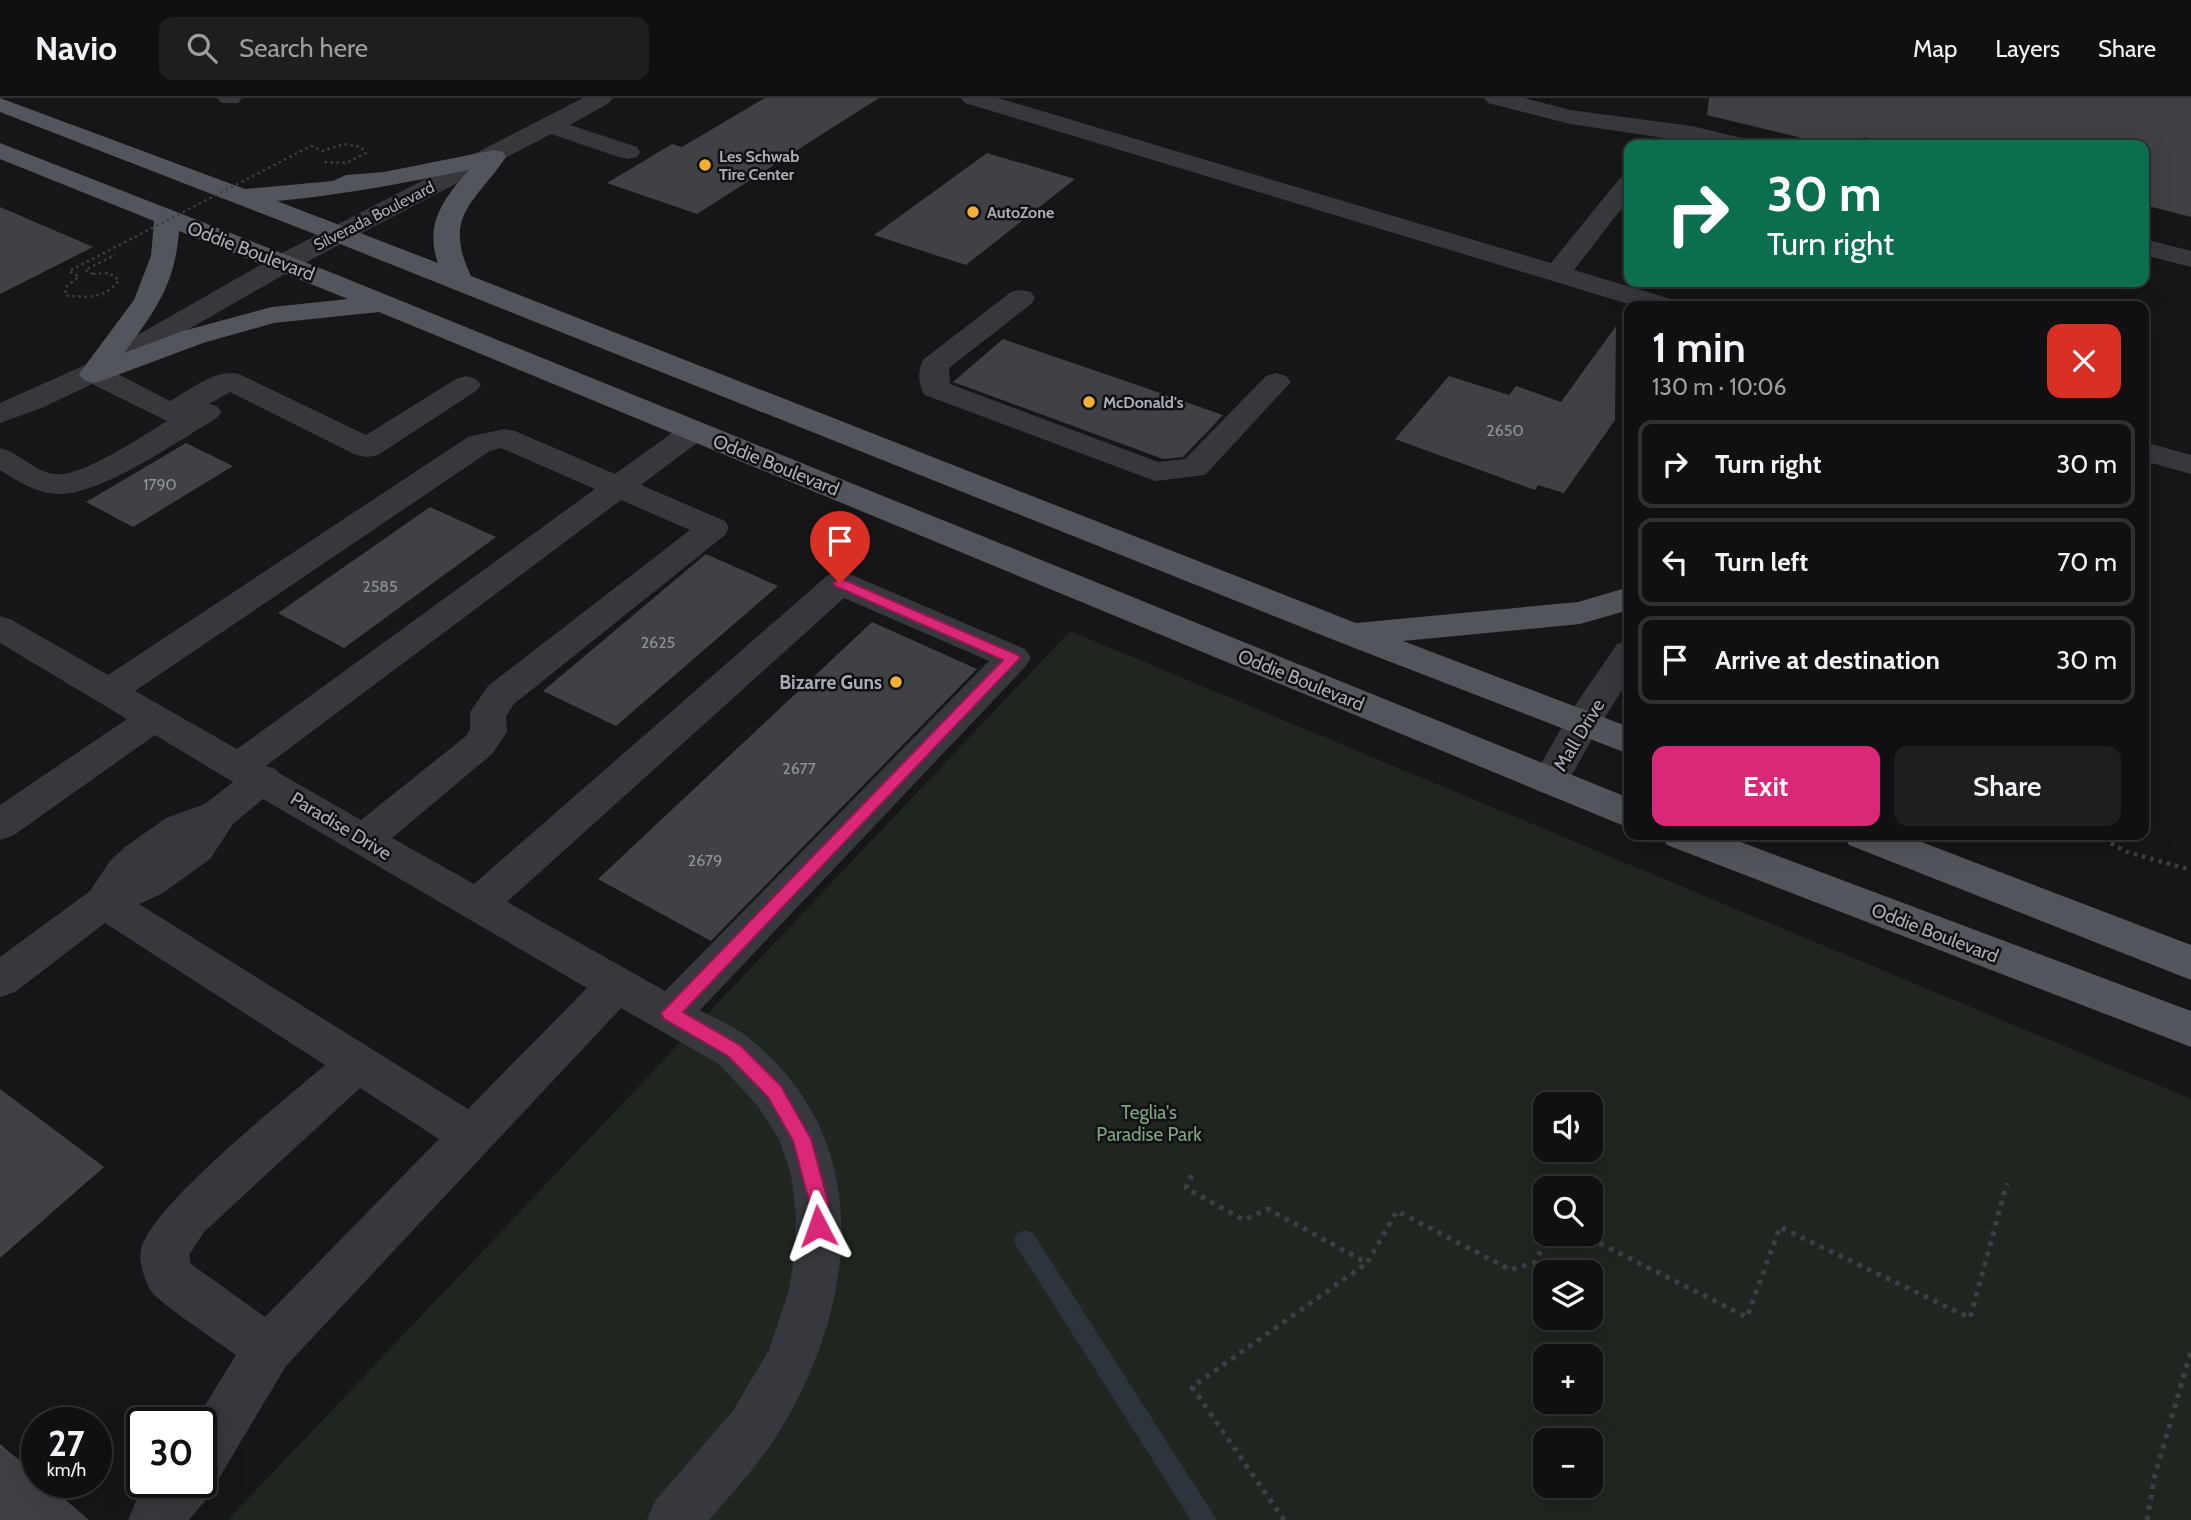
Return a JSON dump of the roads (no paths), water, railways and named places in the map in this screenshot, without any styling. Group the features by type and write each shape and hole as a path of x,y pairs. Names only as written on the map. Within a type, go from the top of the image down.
{"main road":[{"path":"0,104 339,234 1351,634 1624,739"},
{"name":"Oddie Boulevard","path":"0,150 386,305 1624,812"},
{"path":"238,197 340,188 346,183 384,180 494,157"},
{"path":"460,282 449,261 444,230 447,217 494,157"},
{"path":"94,374 148,301 164,257 167,218"},
{"path":"94,374 193,337 272,315 386,305"},
{"path":"1351,634 1580,613 1624,600"},
{"name":"Oddie Boulevard","path":"1694,840 2191,1029"},
{"path":"1876,840 2191,963"}],"street":[{"name":"Silverada Boulevard","path":"0,414 94,374 283,264 494,157 601,98"},
{"path":"973,98 1647,301"},
{"path":"1496,98 1570,117 1666,138 1687,140"},
{"path":"550,126 628,152"},
{"path":"1557,274 1624,189"},
{"path":"2149,248 2191,259"},
{"path":"1021,298 934,365 935,389 1155,472 1194,468 1276,382"},
{"path":"94,374 170,413 229,380 367,448 466,385"},
{"path":"0,457 53,486 68,485 88,479 247,389"},
{"path":"0,980 104,902 124,872 139,858 180,828 219,814 251,773 694,431"},
{"path":"109,691 479,444 504,438 713,528 501,695 489,707 486,718 489,732 479,745 363,840"},
{"path":"2149,452 2191,465"},
{"path":"478,904 840,583 1013,658 676,1017"},
{"name":"Paradise Drive","path":"0,628 363,840 734,1051 774,1092 802,1139 818,1201 817,1275 793,1357 751,1429 674,1520"},
{"name":"Mall Drive","path":"1550,781 1583,722 1624,660"},
{"path":"0,825 155,717"},
{"path":"104,902 470,1135"},
{"path":"217,1433 268,1349 618,983"},
{"path":"268,1349 169,1277 164,1251 187,1217 358,1063"},
{"path":"155,1520 173,1498"}],"waterway":[{"path":"1025,1240 1205,1520"}],"place":[{"name":"Les Schwab Tire Center","path":"705,165"},
{"name":"AutoZone","path":"973,212"},
{"name":"McDonald's","path":"1089,402"},
{"name":"Bizarre Guns","path":"896,682"}],"park label":[{"name":"Teglia's Paradise Park","path":"1149,1123"}]}
